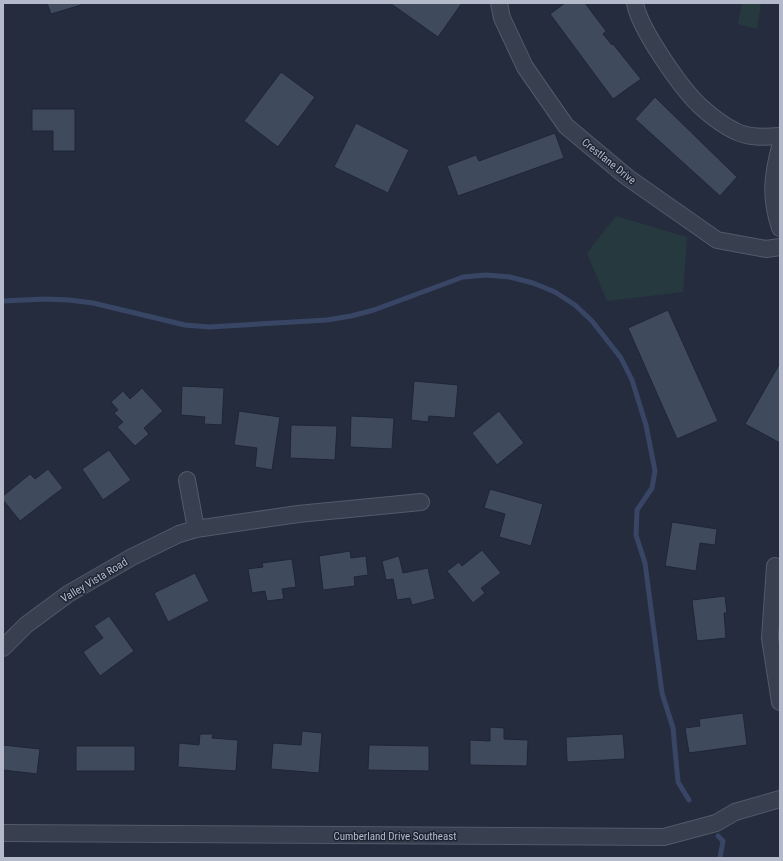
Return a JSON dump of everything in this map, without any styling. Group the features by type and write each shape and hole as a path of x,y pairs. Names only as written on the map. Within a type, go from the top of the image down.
{"street":[{"name":"Crestlane Drive","path":"499,3 502,18 525,67 566,126 627,177 717,240 766,249 780,247"},
{"path":"634,3 639,18 651,40 700,106 725,126 736,132 754,137 780,136"},
{"path":"780,147 772,188 774,208 780,228"},
{"path":"187,480 196,529"},
{"name":"Valley Vista Road","path":"3,648 26,625 68,594 132,557 174,537 196,529 298,514 421,502"},
{"path":"775,566 770,638 780,702"},
{"name":"Cumberland Drive Southeast","path":"3,833 664,837 716,823 735,812 780,799"}],"shaded area":[{"path":"742,3 761,3 757,29 738,24"},
{"path":"616,216 687,237 683,292 607,301 587,253"}],"building":[{"path":"47,3 80,3 81,5 51,14"},
{"path":"390,3 462,3 438,37"},
{"path":"565,3 585,3 606,31 603,34 641,79 613,99 550,14"},
{"path":"281,72 315,97 278,147 244,121"},
{"path":"655,97 737,177 720,196 635,119"},
{"path":"32,109 75,109 75,151 53,151 53,131 32,131"},
{"path":"356,123 409,150 388,193 334,167"},
{"path":"555,133 564,158 458,196 447,166 476,155 479,161"},
{"path":"668,310 718,421 677,439 628,328"},
{"path":"780,363 780,443 745,424"},
{"path":"414,381 458,385 455,418 429,416 428,422 411,420"},
{"path":"182,386 224,388 222,425 204,424 205,417 181,415"},
{"path":"142,388 163,411 144,428 149,434 135,446 117,427 123,422 114,413 118,410 111,402 123,391 130,399"},
{"path":"239,411 280,417 272,470 255,467 257,448 234,445"},
{"path":"499,411 524,443 497,465 472,433"},
{"path":"351,416 394,418 392,449 350,447"},
{"path":"291,425 337,426 335,460 290,458"},
{"path":"109,450 131,480 103,500 82,469"},
{"path":"48,469 63,488 20,521 3,500 3,496 30,474 35,479"},
{"path":"490,489 543,504 531,546 499,537 505,514 484,508"},
{"path":"672,522 717,529 715,545 700,543 696,571 665,566"},
{"path":"482,550 501,573 481,588 485,593 473,603 447,571 459,562 462,566"},
{"path":"350,551 351,558 366,556 368,575 354,577 355,586 323,590 319,556"},
{"path":"399,556 403,573 428,568 435,599 412,605 410,598 397,600 393,579 386,580 382,561"},
{"path":"292,559 296,587 282,589 284,599 267,601 265,591 252,593 248,569 263,567 262,563"},
{"path":"195,573 209,601 168,622 154,593"},
{"path":"725,596 727,613 724,613 726,638 697,641 692,600"},
{"path":"109,616 134,651 100,676 83,652 103,638 94,626"},
{"path":"743,713 747,745 689,753 685,728 700,726 699,719"},
{"path":"490,727 504,728 504,739 528,740 527,766 470,765 470,740 490,741"},
{"path":"302,731 322,733 319,773 271,769 273,743 301,745"},
{"path":"200,734 213,734 212,738 238,740 236,771 178,767 179,743 199,745"},
{"path":"623,734 625,759 567,762 566,737"},
{"path":"3,745 40,749 37,774 3,770"},
{"path":"369,745 429,746 429,771 368,770"},
{"path":"76,746 135,746 135,771 76,771"}],"waterway":[{"path":"3,301 45,299 93,303 185,325 209,327 327,320 351,316 374,310 463,277 486,275 510,277 533,283 555,292 575,305 592,321 621,358 632,380 646,425 655,471 652,488 637,510 636,535 645,563 662,693 673,728 678,782 689,800"},
{"path":"718,836 723,841 720,858"}]}
